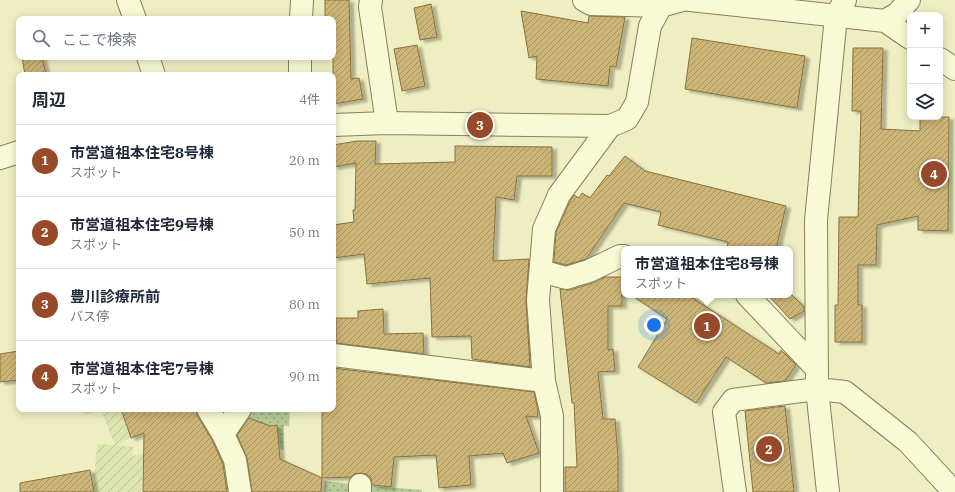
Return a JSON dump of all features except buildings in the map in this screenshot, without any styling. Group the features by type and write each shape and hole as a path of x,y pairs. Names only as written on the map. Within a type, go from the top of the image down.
{"street":[{"path":"128,0 133,16"},
{"path":"301,16 302,0"},
{"path":"371,0 370,7 388,123"},
{"path":"584,0 591,4 661,6 683,0"},
{"path":"690,0 840,8 886,21 907,36"},
{"path":"886,21 898,13 909,0"},
{"path":"336,125 388,123 610,126 626,119 637,102 650,26 661,6"},
{"path":"828,492 817,379 816,220 840,8"},
{"path":"149,60 153,72"},
{"path":"300,60 300,72"},
{"path":"943,61 955,69"},
{"path":"552,492 552,416 544,381 538,300 544,229 559,195 610,126"},
{"path":"0,158 16,153"},
{"path":"541,271 566,278 589,271 621,256"},
{"path":"750,298 817,379 845,392 908,442 954,492"},
{"path":"336,355 544,381"},
{"path":"735,492 724,412 733,400 817,379"},
{"path":"210,412 223,434 235,460 240,492"},
{"path":"223,434 238,412"}],"green space":[{"path":"82,412 95,412 85,415"},
{"path":"102,412 122,412 131,438 116,445 133,447 132,456 144,453 141,492 93,492 97,444 115,445"},
{"path":"244,412 290,412 289,426 284,426 284,450 279,448 277,425 256,427 258,421 242,415"},
{"path":"325,481 422,490 422,492 324,492"}],"place":[{"name":"豊川診療所前","path":"480,125"},
{"name":"市営道祖本住宅7号棟","path":"934,174"},
{"name":"市営道祖本住宅8号棟","path":"707,326"},
{"name":"市営道祖本住宅9号棟","path":"769,449"}]}
